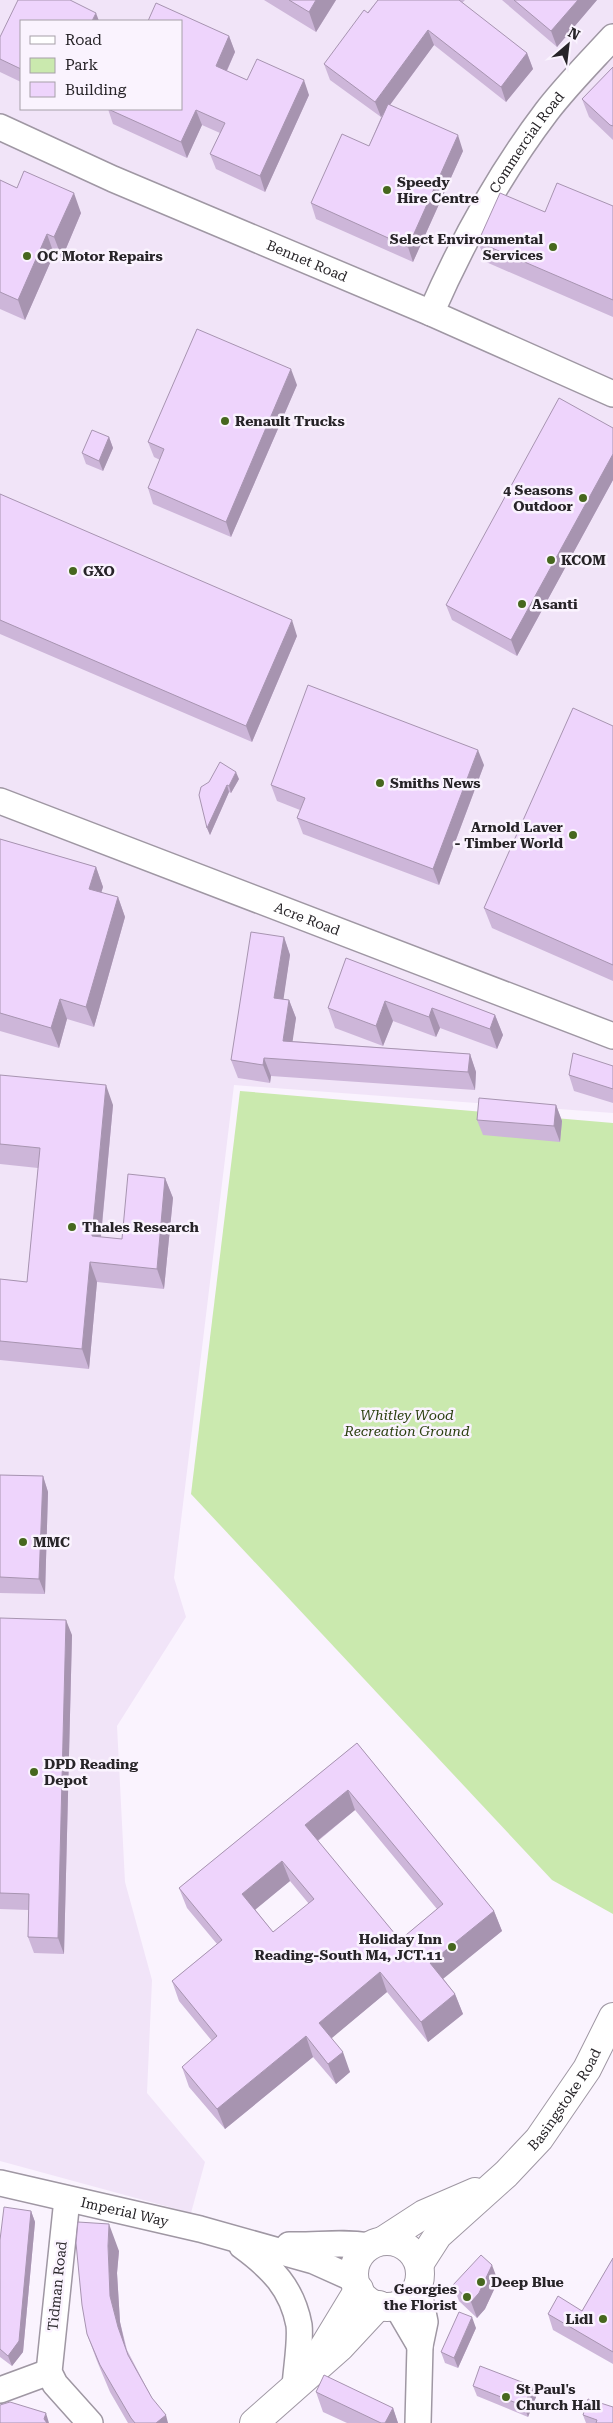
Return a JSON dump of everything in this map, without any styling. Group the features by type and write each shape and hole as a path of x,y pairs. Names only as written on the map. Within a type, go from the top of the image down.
{"main road":[{"name":"Basingstoke Road","path":"419,2275 438,2235 506,2174 539,2139 568,2100 587,2069 613,2017"},
{"name":"Basingstoke Road","path":"376,2243 424,2214 464,2198 506,2174"},
{"path":"398,2242 410,2251 419,2275 406,2301 372,2295 356,2262 362,2252 376,2243 398,2242"},
{"path":"254,2423 340,2347 372,2295"}],"street":[{"name":"Commercial Road","path":"431,312 453,261 494,189 547,111 613,37"},
{"name":"Bennet Road","path":"0,127 113,179 431,312 613,394"},
{"name":"Acre Road","path":"0,801 613,1036"},
{"name":"Imperial Way","path":"0,2182 200,2230 242,2243 314,2261 372,2295"},
{"name":"Tidman Road","path":"49,2372 67,2199"},
{"name":"Imperial Way","path":"242,2243 316,2246 349,2242 376,2243"},
{"path":"242,2243 262,2260 287,2287 299,2326 295,2387"},
{"path":"418,2423 420,2346 425,2322 419,2275"},
{"path":"372,2295 420,2346"},
{"path":"0,2390 49,2372 55,2384 90,2423"}],"shaded area":[{"path":"0,0 613,0 613,1113 234,1085 174,1578 186,1617 117,1726 125,1882 152,1980 147,2093 205,2162 191,2213 0,2161"}],"green space":[{"name":"Whitley Wood Recreation Ground","path":"240,1091 613,1123 613,1914 552,1880 191,1494"}],"building":[{"path":"18,0 70,0 96,13 92,20 20,20 20,69 0,59 0,37"},
{"path":"289,0 316,0 309,12"},
{"path":"378,0 459,0 527,53 501,87 428,30 375,102 324,64 364,10 368,13"},
{"path":"514,0 578,0 551,31"},
{"path":"156,3 229,36 216,66 247,80 257,59 304,80 260,176 210,154 225,123 196,110 181,142 110,110 182,110 182,20 148,20"},
{"path":"613,67 613,126 582,99"},
{"name":"Speedy Hire Centre","path":"388,104 458,135 408,247 311,203 342,134 369,146"},
{"name":"OC Motor Repairs","path":"24,171 74,193 54,237 47,234 18,300 0,292 0,180 17,188"},
{"name":"Select Environmental Services","path":"557,183 613,206 613,300 478,242 500,193 545,212"},
{"name":"Renault Trucks","path":"197,329 291,369 226,522 148,488 164,449 148,442"},
{"path":"559,398 613,428 613,454 511,640 446,605"},
{"path":"92,430 109,437 99,461 82,453"},
{"name":"GXO","path":"0,494 292,620 246,726 0,620"},
{"name":"Smiths News","path":"308,685 478,750 433,869 297,818 305,798 271,785"},
{"name":"Arnold Laver - Timber World","path":"573,708 613,726 613,965 484,908"},
{"path":"220,762 236,772 229,786 227,785 207,828 199,795 201,787 209,782"},
{"path":"0,839 96,867 89,889 118,897 86,1007 60,999 51,1028 0,1013"},
{"path":"251,932 284,937 274,998 289,1000 283,1041 470,1054 468,1072 264,1058 263,1065 231,1060"},
{"path":"346,958 495,1015 490,1029 432,1008 429,1017 385,1001 376,1026 328,1008"},
{"path":"573,1053 613,1066 613,1089 569,1075"},
{"name":"Thales Research","path":"0,1075 106,1085 92,1236 122,1239 128,1174 165,1178 157,1269 90,1262 82,1349 0,1341 0,1279 27,1282 40,1148 0,1144"},
{"path":"479,1098 556,1105 554,1126 477,1120"},
{"name":"MMC","path":"0,1475 43,1476 39,1579 0,1577"},
{"name":"DPD Reading Depot","path":"0,1618 66,1620 58,1938 28,1937 29,1894 0,1893"},
{"name":"Holiday Inn Reading-South M4, JCT.11","path":"357,1743 494,1911 430,1963 455,1994 421,2022 380,1972 319,2023 343,2052 328,2064 306,2036 217,2109 182,2067 217,2036 172,1981 222,1940 179,1888","holes":["348,1790 443,1904 400,1940 305,1825","282,1861 314,1899 273,1932 242,1894"]},
{"path":"4,2207 31,2211 19,2341 8,2356 0,2349 0,2240"},
{"path":"78,2222 109,2224 110,2296 128,2355 152,2398 166,2415 156,2423 135,2423 131,2418 100,2365 87,2334 76,2243"},
{"path":"481,2255 492,2265 479,2293 471,2302 453,2285"},
{"path":"613,2258 613,2352 548,2314 558,2296 582,2311"},
{"path":"459,2312 472,2317 454,2358 441,2352"},
{"path":"480,2366 532,2386 524,2406 473,2386"},
{"path":"324,2375 393,2408 385,2423 381,2423 316,2392"},
{"path":"588,2399 613,2407 613,2423 596,2423 597,2420 583,2415"},
{"path":"10,2402 46,2413 44,2419 47,2423 0,2423 0,2405"}],"place":[{"name":"Speedy Hire Centre","path":"387,190"},
{"name":"Select Environmental Services","path":"553,247"},
{"name":"OC Motor Repairs","path":"27,256"},
{"name":"Renault Trucks","path":"225,421"},
{"name":"4 Seasons Outdoor","path":"583,498"},
{"name":"KCOM","path":"551,560"},
{"name":"GXO","path":"73,571"},
{"name":"Asanti","path":"522,604"},
{"name":"Smiths News","path":"380,783"},
{"name":"Arnold Laver - Timber World","path":"573,835"},
{"name":"Thales Research","path":"72,1227"},
{"name":"MMC","path":"23,1542"},
{"name":"DPD Reading Depot","path":"34,1772"},
{"name":"Holiday Inn Reading-South M4, JCT.11","path":"452,1947"},
{"name":"Deep Blue","path":"481,2282"},
{"name":"Georgies the Florist","path":"467,2297"},
{"name":"Lidl","path":"603,2319"},
{"name":"St Paul's Church Hall","path":"506,2397"}]}
